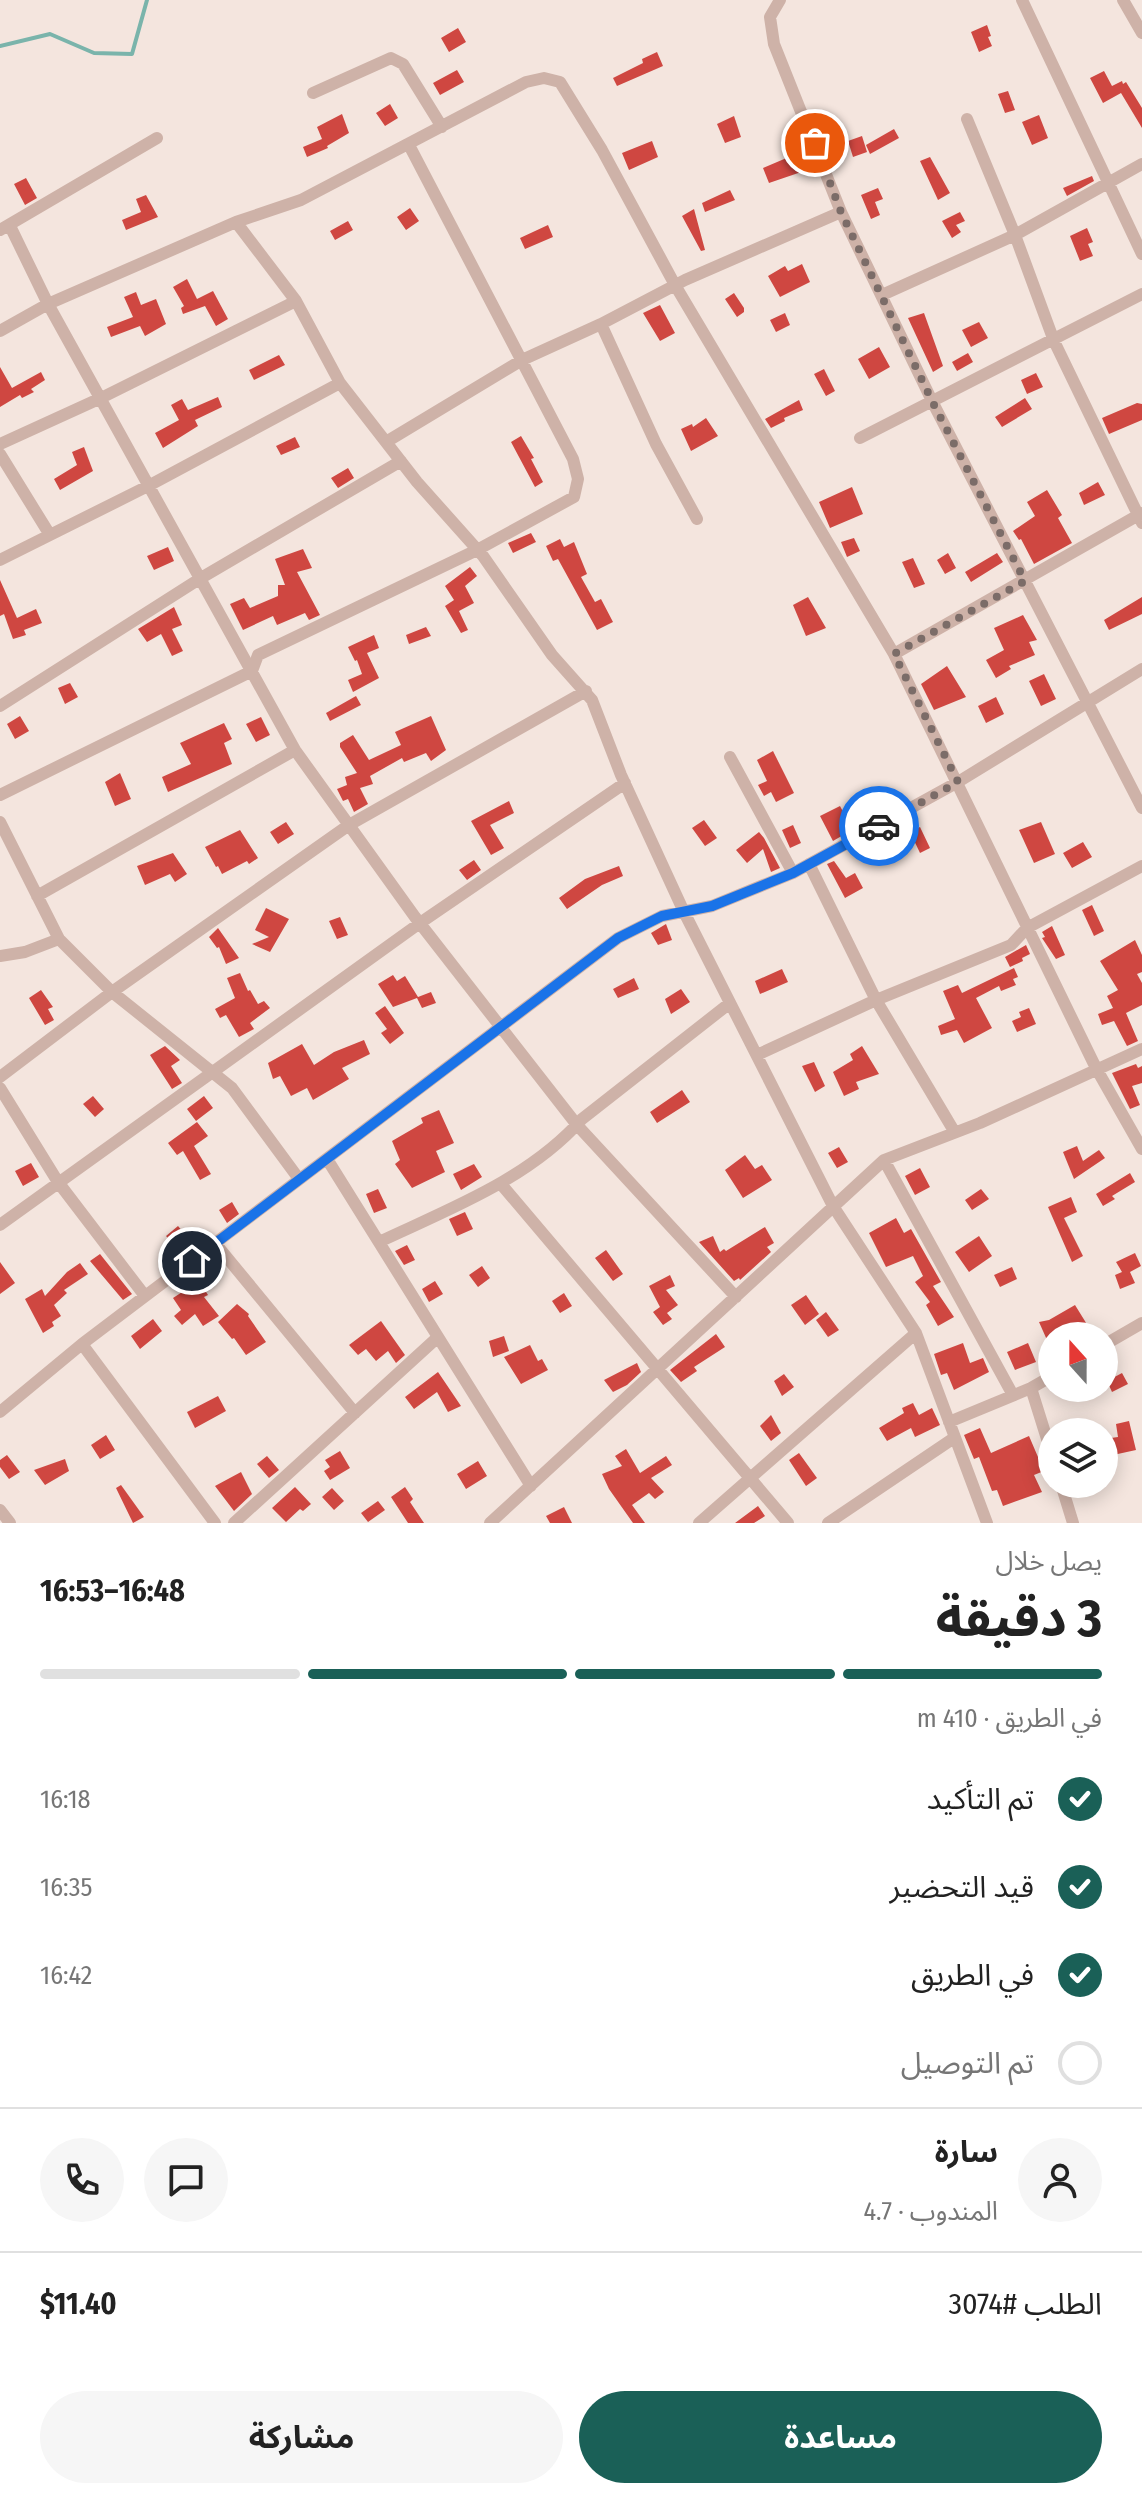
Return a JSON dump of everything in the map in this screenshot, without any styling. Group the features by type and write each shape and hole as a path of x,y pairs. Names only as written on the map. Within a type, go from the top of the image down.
{"street":[{"path":"780,0 770,17 774,44 841,212 933,403 1142,808"},
{"path":"1022,0 1142,254"},
{"path":"1123,0 1142,33"},
{"path":"313,93 391,58 403,64 442,127"},
{"path":"0,331 48,304 236,222 301,200 526,82 544,78 560,82 602,150 675,285 894,654 1096,1068 1142,1149"},
{"path":"894,654 1140,517 1054,341 967,119"},
{"path":"157,138 5,228 295,750 420,923 577,1125 736,1297"},
{"path":"0,795 252,671 258,655 477,550 574,497 578,479 573,459 409,145"},
{"path":"882,295 1015,235 1142,164"},
{"path":"386,442 522,360 601,324 675,285 841,212"},
{"path":"236,222 296,301 340,383 477,550 552,655 586,691 684,912 833,1206 916,1333 987,1523"},
{"path":"860,438 1142,294"},
{"path":"0,444 101,398 296,301"},
{"path":"601,324 656,444 697,519"},
{"path":"0,560 150,485 340,383"},
{"path":"0,454 50,535"},
{"path":"0,706 201,578 401,461"},
{"path":"0,1412 82,1344 618,938 662,916 712,906 793,873 958,782 1142,669"},
{"path":"0,1077 112,992 349,825 586,691"},
{"path":"37,896 295,750"},
{"path":"730,757 793,873"},
{"path":"0,1225 420,923 625,783"},
{"path":"0,822 59,939 112,992 232,1088 299,1179"},
{"path":"809,864 876,1000 954,1131"},
{"path":"757,1055 876,1000 1011,945 1027,928 1142,866"},
{"path":"0,956 25,952 59,939"},
{"path":"379,1242 501,1184 567,1137 577,1125 730,1003"},
{"path":"490,1523 884,1160 980,1123 1142,1049"},
{"path":"0,1088 58,1182 145,1296"},
{"path":"327,1159 531,1486"},
{"path":"884,1160 1013,1395"},
{"path":"501,1184 788,1523"},
{"path":"215,1243 355,1413"},
{"path":"1118,1337 1142,1323"},
{"path":"699,1523 916,1333"},
{"path":"234,1523 438,1337"},
{"path":"82,1344 215,1523"},
{"path":"949,1422 1038,1384"},
{"path":"1031,1388 1040,1418"},
{"path":"828,1523 954,1438"},
{"path":"1065,1498 1073,1523"},
{"path":"0,1510 10,1523"}],"building":[{"path":"987,25 992,46 979,52 971,32"},
{"path":"458,28 466,42 449,52 441,38"},
{"path":"657,52 663,66 617,86 613,78"},
{"path":"457,70 464,82 440,95 433,83"},
{"path":"1104,71 1112,86 1126,82 1142,108 1142,128 1121,93 1103,103 1090,78"},
{"path":"1008,91 1015,110 1005,113 998,94"},
{"path":"390,104 398,118 385,126 376,113"},
{"path":"342,114 349,133 328,148 307,157 303,147 322,139 317,127"},
{"path":"1039,115 1048,138 1032,145 1022,122"},
{"path":"734,116 741,137 725,143 717,124"},
{"path":"894,129 899,138 870,154 866,145"},
{"path":"862,136 867,152 853,157 848,141"},
{"path":"652,141 658,157 629,170 622,153"},
{"path":"803,151 810,169 769,183 763,168"},
{"path":"930,157 950,193 938,200 920,161"},
{"path":"1092,176 1094,181 1067,196 1063,188"},
{"path":"26,178 37,198 25,205 14,184"},
{"path":"878,188 883,199 875,202 880,215 871,219 861,195"},
{"path":"730,190 735,200 705,212 702,203"},
{"path":"146,195 158,217 126,230 122,220 141,212 136,199"},
{"path":"410,208 419,221 406,230 397,217"},
{"path":"694,209 705,250 701,251 682,216"},
{"path":"960,212 965,221 956,225 961,232 952,238 942,221"},
{"path":"348,221 353,230 335,240 330,231"},
{"path":"548,225 553,237 525,249 520,238"},
{"path":"1087,228 1093,242 1088,244 1093,256 1080,261 1070,236"},
{"path":"802,264 810,282 780,297 768,276 785,266 788,271"},
{"path":"187,279 197,299 213,291 228,319 216,326 205,306 183,314 181,308 184,306 173,287"},
{"path":"136,292 141,305 156,299 166,324 145,336 140,326 111,337 107,327 133,317 124,297"},
{"path":"734,293 744,308 744,312 737,317 725,299"},
{"path":"660,305 675,333 660,341 643,313"},
{"path":"785,313 790,325 776,332 770,320"},
{"path":"924,313 943,366 933,372 908,318"},
{"path":"979,322 988,338 971,347 962,330"},
{"path":"879,347 890,367 869,379 858,359"},
{"path":"968,353 973,362 957,371 952,362"},
{"path":"279,355 285,365 254,380 249,370"},
{"path":"0,367 12,388 41,372 45,380 31,389 34,392 22,398 20,395 0,407"},
{"path":"824,369 835,391 826,396 814,374"},
{"path":"1036,373 1043,387 1027,394 1021,380"},
{"path":"218,397 222,407 195,420 198,426 163,448 155,433 179,420 171,405 182,399 188,410"},
{"path":"1025,398 1032,409 1002,427 995,417"},
{"path":"799,400 803,410 771,428 765,419"},
{"path":"1137,403 1142,404 1142,420 1109,434 1102,418"},
{"path":"706,418 718,436 691,451 681,429 692,424 693,427"},
{"path":"521,436 543,482 535,487 511,442"},
{"path":"295,437 300,447 281,455 276,446"},
{"path":"84,447 93,471 60,490 54,479 77,465 72,452"},
{"path":"348,468 354,478 338,488 331,478"},
{"path":"1098,482 1105,495 1084,505 1079,493"},
{"path":"852,487 863,514 830,528 819,502"},
{"path":"1047,490 1062,515 1058,518 1072,543 1034,564 1021,539 1013,531 1035,516 1027,502"},
{"path":"531,533 536,542 513,553 508,543"},
{"path":"854,538 860,551 847,557 841,542"},
{"path":"560,539 564,547 574,542 587,574 581,577 595,602 601,599 613,622 597,630 558,559 553,561 546,546"},
{"path":"168,547 174,561 154,570 147,556"},
{"path":"303,549 312,568 297,572 320,615 309,620 305,613 277,625 273,616 243,630 230,604 244,598 250,608 278,596 278,585 285,585 275,559"},
{"path":"948,553 956,568 945,574 937,560"},
{"path":"997,553 1003,562 971,582 965,572"},
{"path":"913,558 925,584 914,588 902,562"},
{"path":"470,567 477,576 465,586 474,603 459,611 468,630 461,633 445,606 454,600 445,586"},
{"path":"0,580 17,618 36,609 42,623 24,630 26,635 13,639 4,614 0,616"},
{"path":"808,597 826,628 806,636 793,605"},
{"path":"1142,597 1142,614 1109,630 1104,620"},
{"path":"174,607 182,625 172,629 183,651 172,656 161,634 147,642 138,629"},
{"path":"1023,615 1037,640 1029,642 1035,655 1009,666 1011,669 996,678 986,660 1004,650 994,628"},
{"path":"426,627 431,636 409,644 406,635"},
{"path":"374,635 379,648 367,653 379,678 353,692 348,680 362,674 348,647"},
{"path":"947,666 966,697 934,710 921,684"},
{"path":"1044,674 1056,699 1041,706 1029,681"},
{"path":"70,683 78,697 65,704 58,688"},
{"path":"356,696 361,705 330,721 326,713"},
{"path":"996,697 1004,714 986,723 978,706"},
{"path":"20,716 29,731 15,739 7,724"},
{"path":"431,716 446,750 431,761 426,753 404,762 402,758 370,776 373,784 360,788 368,804 354,812 348,799 343,801 337,789 347,785 345,777 357,773 340,743 353,735 369,760 401,745 395,732"},
{"path":"261,717 270,735 256,742 246,724"},
{"path":"224,723 232,739 224,743 232,764 168,792 162,777 191,764 180,743"},
{"path":"773,751 794,793 776,802 771,792 764,796 758,785 767,781 757,760"},
{"path":"120,773 131,799 115,806 105,782"},
{"path":"509,801 514,813 490,825 504,848 491,855 471,821"},
{"path":"840,806 849,823 854,821 857,827 833,841 820,816"},
{"path":"704,820 717,838 705,846 692,828"},
{"path":"286,822 294,834 278,844 270,832"},
{"path":"1041,822 1055,854 1034,863 1019,830"},
{"path":"793,825 801,843 790,848 782,830"},
{"path":"920,827 930,848 920,853 910,832"},
{"path":"240,830 258,858 222,874 205,847"},
{"path":"759,832 780,868 771,872 763,849 747,863 736,850"},
{"path":"1083,842 1092,857 1072,868 1063,853"},
{"path":"173,853 187,874 175,882 170,874 145,885 137,866"},
{"path":"474,860 481,870 467,880 459,870"},
{"path":"834,861 846,878 855,873 863,888 845,898 827,864"},
{"path":"619,866 623,876 602,885 567,909 559,898 585,879"},
{"path":"1092,905 1104,931 1094,936 1082,910"},
{"path":"266,908 289,919 270,952 252,944 269,937 255,930"},
{"path":"340,917 348,935 337,939 329,921"},
{"path":"666,924 672,940 658,945 651,933"},
{"path":"1052,926 1065,955 1056,959 1042,938 1045,937 1042,932"},
{"path":"218,928 239,958 226,964 219,947 209,937"},
{"path":"1135,940 1142,955 1142,972 1137,974 1142,983 1142,1005 1126,1013 1138,1041 1127,1046 1114,1021 1102,1025 1098,1014 1113,1008 1107,996 1118,990 1100,961"},
{"path":"1026,945 1030,954 1010,967 1005,957"},
{"path":"1014,968 1018,977 1013,979 1016,985 1001,991 999,986 976,998 992,1028 964,1043 957,1030 941,1035 938,1026 955,1019 943,991 958,985 962,993"},
{"path":"782,969 788,982 760,994 755,981"},
{"path":"240,973 258,1004 264,1001 270,1008 250,1023 254,1029 239,1037 226,1015 220,1018 215,1009 235,998 227,978"},
{"path":"393,975 397,981 405,976 418,997 431,992 436,1003 422,1008 417,998 393,1007 378,984"},
{"path":"634,978 639,989 618,998 613,989"},
{"path":"681,989 690,1002 671,1014 665,999"},
{"path":"41,990 53,1007 48,1009 54,1020 45,1025 29,998"},
{"path":"385,1006 404,1033 390,1044 381,1033 387,1029 375,1013"},
{"path":"1029,1008 1036,1024 1017,1032 1012,1021 1021,1017 1019,1012"},
{"path":"364,1040 370,1054 342,1068 349,1079 313,1100 307,1088 291,1096 280,1076 273,1079 268,1063 302,1044 314,1065 334,1052"},
{"path":"165,1046 180,1060 171,1066 182,1083 172,1089 150,1055"},
{"path":"862,1046 879,1074 856,1082 859,1089 844,1096 833,1072 853,1060 850,1054"},
{"path":"814,1062 825,1086 815,1092 802,1066"},
{"path":"1136,1064 1138,1068 1142,1066 1142,1083 1132,1086 1140,1105 1130,1109 1112,1073"},
{"path":"682,1090 690,1102 657,1123 650,1112"},
{"path":"93,1096 104,1109 95,1117 83,1104"},
{"path":"204,1096 213,1108 196,1121 187,1109"},
{"path":"439,1110 454,1143 436,1151 445,1172 412,1188 395,1164 400,1160 392,1141 423,1123 421,1118"},
{"path":"197,1122 208,1136 194,1146 211,1174 200,1180 183,1151 177,1155 168,1143"},
{"path":"1077,1146 1083,1161 1099,1150 1105,1158 1074,1179 1063,1152"},
{"path":"839,1147 848,1162 837,1168 828,1153"},
{"path":"745,1155 755,1169 762,1165 772,1180 743,1198 725,1170"},
{"path":"31,1163 39,1177 23,1186 15,1171"},
{"path":"474,1164 482,1177 461,1190 453,1174"},
{"path":"920,1168 930,1187 915,1195 905,1176"},
{"path":"1130,1173 1135,1182 1112,1196 1115,1199 1103,1206 1096,1194"},
{"path":"378,1189 387,1208 374,1213 366,1194"},
{"path":"981,1189 989,1199 972,1210 965,1200"},
{"path":"1071,1197 1077,1212 1064,1218 1083,1256 1072,1262 1048,1207"},
{"path":"232,1202 239,1214 227,1223 219,1210"},
{"path":"465,1212 473,1229 457,1236 449,1219"},
{"path":"896,1218 904,1233 911,1229 941,1282 933,1286 954,1317 938,1326 926,1305 930,1302 915,1282 923,1276 913,1256 886,1267 869,1233"},
{"path":"178,1226 195,1246 183,1255 166,1236"},
{"path":"765,1227 774,1243 767,1247 771,1252 740,1280 734,1281 699,1242 713,1236 720,1252 726,1251"},
{"path":"979,1236 992,1256 969,1272 955,1252"},
{"path":"407,1245 415,1260 404,1265 395,1251"},
{"path":"606,1250 623,1274 613,1281 595,1258"},
{"path":"1135,1253 1141,1266 1130,1272 1135,1283 1120,1289 1115,1275 1122,1272 1116,1262"},
{"path":"100,1254 132,1294 123,1300 90,1261"},
{"path":"0,1262 15,1283 0,1294"},
{"path":"80,1263 88,1274 64,1290 67,1293 54,1305 61,1316 52,1322 54,1326 43,1333 25,1299 42,1289 45,1296"},
{"path":"482,1266 490,1278 478,1287 469,1275"},
{"path":"1012,1267 1017,1279 1000,1287 994,1275"},
{"path":"670,1275 675,1286 666,1290 678,1305 667,1313 672,1319 663,1325 653,1312 660,1307 649,1286"},
{"path":"199,1281 208,1295 204,1297 219,1316 203,1326 195,1314 182,1325 174,1316 181,1310 173,1298"},
{"path":"435,1281 443,1294 429,1302 422,1289"},
{"path":"564,1293 572,1306 560,1313 552,1301"},
{"path":"806,1295 819,1314 805,1325 791,1305"},
{"path":"237,1304 249,1314 266,1342 246,1355 218,1322"},
{"path":"1075,1305 1086,1322 1039,1322 1049,1320"},
{"path":"826,1312 839,1330 828,1337 816,1320"},
{"path":"153,1319 162,1331 140,1349 131,1336"},
{"path":"381,1321 405,1355 396,1363 388,1351 376,1361 366,1349 358,1355 349,1345"},
{"path":"716,1334 725,1347 694,1367 697,1371 681,1382 670,1370"},
{"path":"504,1336 509,1351 493,1357 489,1341"},
{"path":"963,1343 970,1363 983,1358 989,1372 954,1390 947,1373 941,1375 934,1354"},
{"path":"1028,1343 1036,1362 1015,1370 1007,1352"},
{"path":"530,1345 538,1361 542,1359 548,1370 521,1384 504,1357"},
{"path":"637,1363 641,1372 627,1385 613,1392 604,1380"},
{"path":"438,1372 461,1406 448,1412 437,1392 414,1409 405,1397"},
{"path":"1122,1373 1128,1384 1118,1389 1118,1375"},
{"path":"784,1374 794,1387 782,1396 774,1381"},
{"path":"218,1396 226,1411 195,1428 187,1412"},
{"path":"913,1403 919,1415 932,1408 940,1425 915,1437 911,1428 887,1441 879,1428 904,1413 902,1408"},
{"path":"771,1415 781,1433 771,1441 760,1426"},
{"path":"1129,1421 1136,1450 1118,1454 1118,1424"},
{"path":"980,1428 991,1453 1029,1436 1038,1457 1038,1473 1034,1475 1038,1493 1003,1506 997,1490 992,1491 979,1457 974,1459 964,1435"},
{"path":"106,1435 115,1450 100,1459 91,1445"},
{"path":"626,1449 640,1473 666,1456 672,1465 651,1478 664,1492 655,1499 649,1493 632,1505 645,1523 633,1523 602,1474 622,1466 615,1456"},
{"path":"340,1451 350,1468 330,1480 324,1471 330,1467 325,1460"},
{"path":"799,1453 817,1478 806,1486 789,1460"},
{"path":"7,1455 20,1472 9,1479 0,1467 0,1460"},
{"path":"267,1456 279,1470 269,1478 257,1464"},
{"path":"65,1459 69,1471 45,1485 34,1470"},
{"path":"478,1461 487,1476 466,1489 457,1474"},
{"path":"241,1472 252,1494 234,1511 215,1486"},
{"path":"121,1485 144,1517 133,1523 116,1488"},
{"path":"295,1487 311,1504 286,1522 272,1508"},
{"path":"405,1487 413,1499 410,1502 424,1523 408,1523 391,1497"},
{"path":"332,1488 344,1501 334,1510 322,1497"},
{"path":"378,1501 385,1510 368,1522 361,1513"},
{"path":"758,1506 765,1516 754,1523 735,1523"},
{"path":"564,1507 572,1523 550,1523 546,1516"}],"waterway":[{"path":"0,46 50,34 94,53 132,54 147,0"}],"way so far":[{"path":"815,143 841,212 933,403 1025,581 894,654 958,782 879,826"}],"route":[{"path":"192,1261 618,938 662,916 712,906 793,873 879,826"}]}
